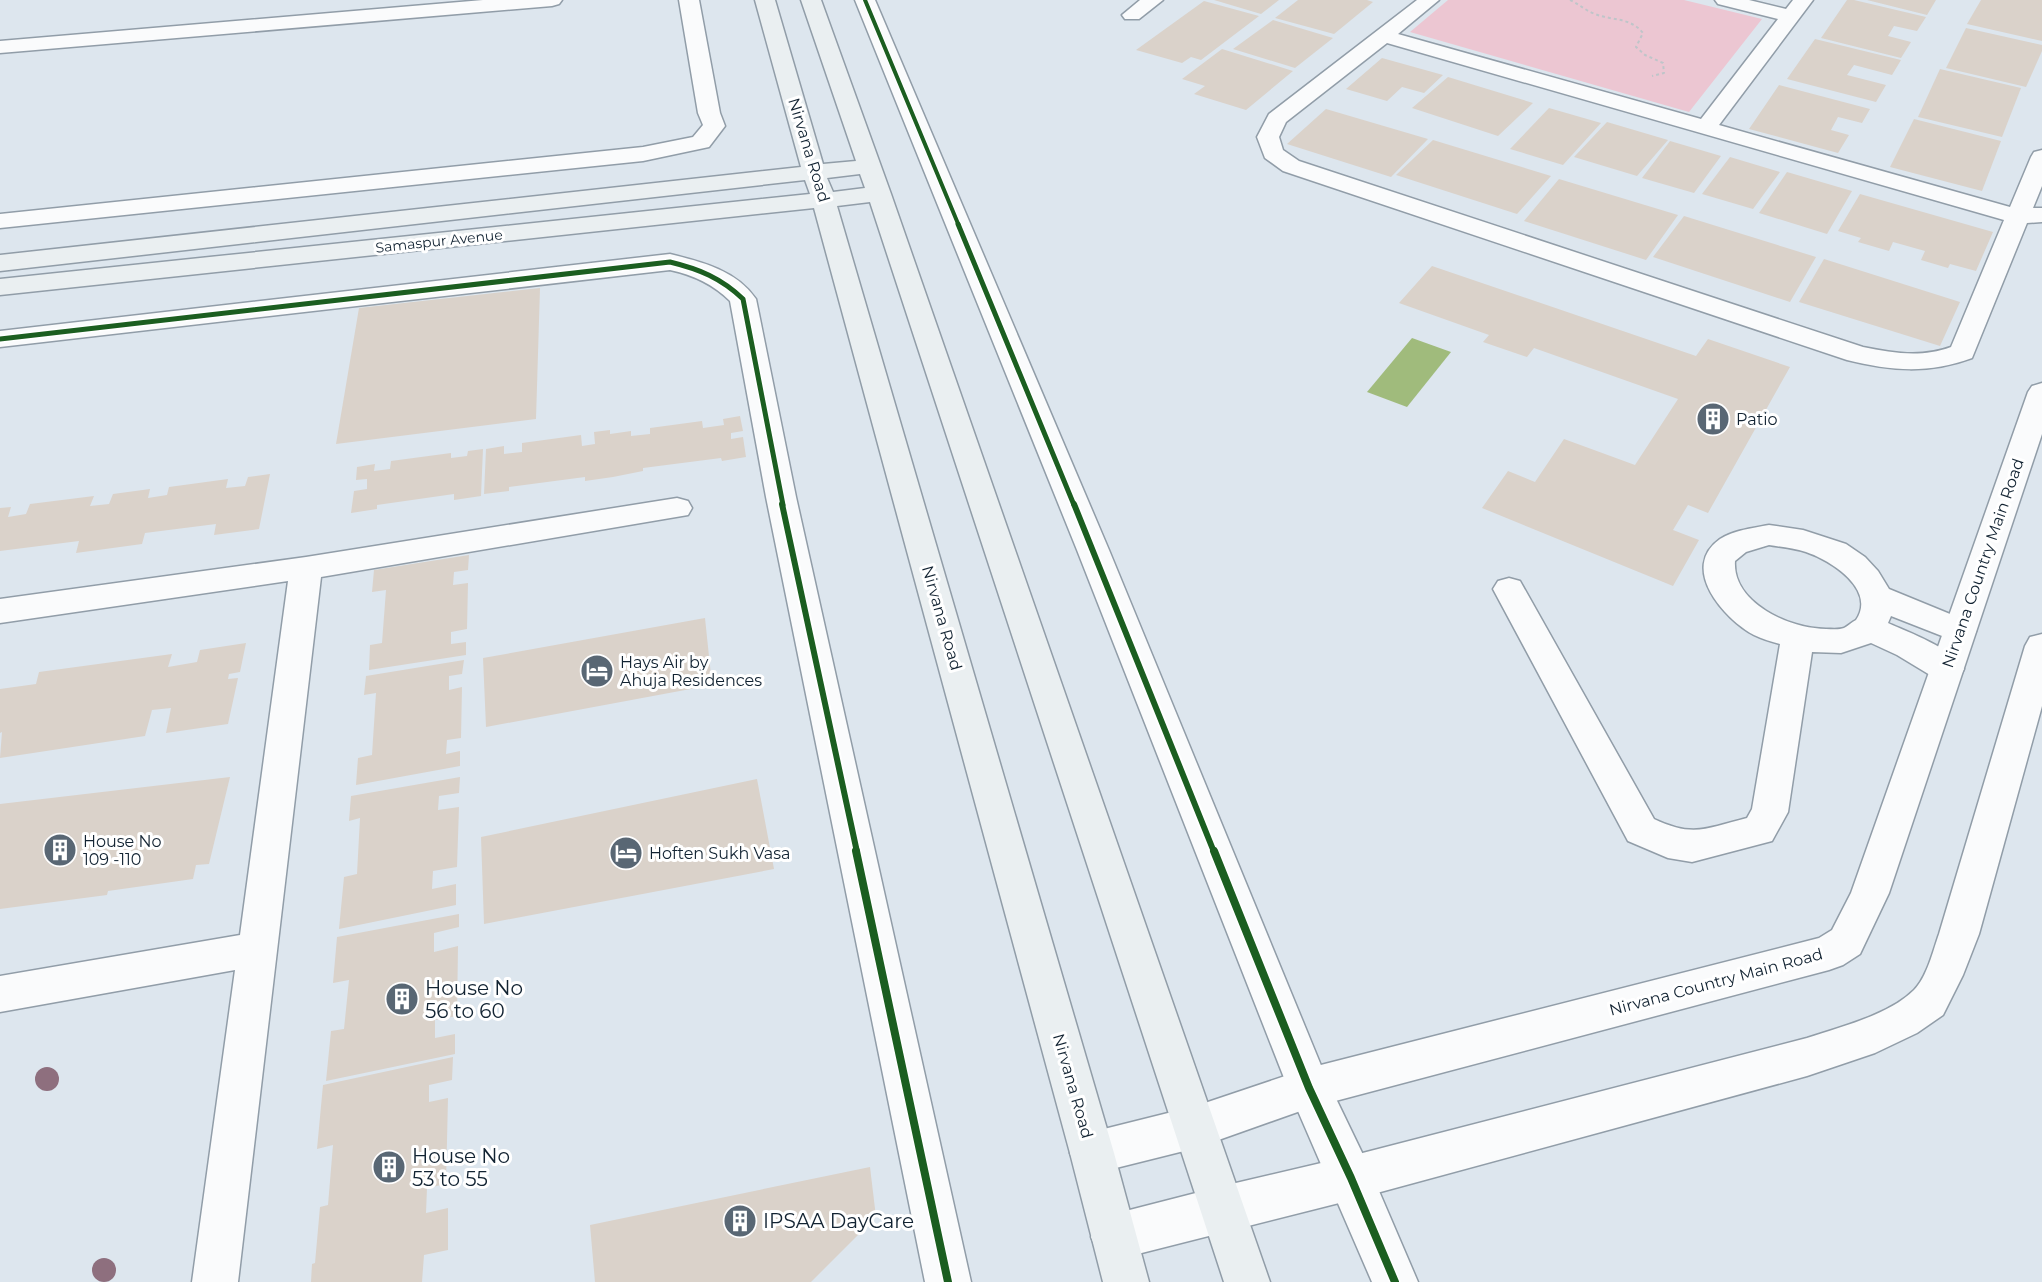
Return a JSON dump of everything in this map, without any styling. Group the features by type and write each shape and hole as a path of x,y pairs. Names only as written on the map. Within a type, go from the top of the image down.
{"main road":[{"name":"Nirvana Road","path":"765,0 1092,1153 1126,1282"},
{"path":"811,0 1247,1282"},
{"name":"Samaspur Avenue","path":"0,287 874,180"},
{"name":"Samaspur Avenue","path":"0,263 819,187"}],"street":[{"path":"0,47 333,9 552,0"},
{"path":"0,221 643,154 701,142 714,126 689,0"},
{"path":"865,0 1093,550 1309,1088 1351,1178 1395,1282"},
{"path":"1132,15 1153,0"},
{"path":"1429,0 1277,119 1268,137 1274,153 1291,166 1857,354 1906,364 1942,361 1962,352 2042,157"},
{"path":"1725,0 1796,8"},
{"path":"1707,126 1796,8"},
{"path":"1384,36 1707,126 2016,216 2042,215"},
{"path":"2016,216 2032,233 2042,236"},
{"path":"0,339 670,262 701,269 726,282 743,299 781,497 948,1282"},
{"name":"Nirvana Country Main Road","path":"1092,1153 1196,1127 1309,1088 1829,953 1846,942 1870,893 2042,392"},
{"path":"0,611 306,568 677,508"},
{"path":"1769,535 1798,538 1828,549 1854,565 1872,585 1879,606 1873,624 1868,628 1856,636 1829,641 1798,638 1766,626 1740,609 1724,588 1719,568 1725,551 1743,540 1769,535"},
{"path":"215,1282 306,568"},
{"path":"1509,590 1641,830 1668,843 1692,847 1759,830 1770,812 1798,638"},
{"path":"1875,596 1960,631"},
{"path":"1868,628 1909,646 1947,669"},
{"path":"1114,1237 1223,1208 1351,1178 1807,1057 1860,1040 1903,1020 1929,1002 1943,975 1959,934 2042,645"},
{"path":"0,994 257,949"}],"path":[{"path":"1570,0 1596,15 1621,18 1640,28 1643,33 1636,47 1645,55 1663,63 1664,73 1645,77"}],"shaded area":[{"path":"1448,0 1684,0 1762,19 1689,112 1410,32"},
{"path":"1412,338 1451,352 1407,407 1367,392"}],"building":[{"path":"1214,0 1279,0 1261,14"},
{"path":"1298,0 1367,0 1373,2 1334,34 1275,18"},
{"path":"1847,0 1926,17 1917,31 1894,26 1888,36 1911,42 1901,58 1821,38"},
{"path":"1867,0 1936,0 1927,15"},
{"path":"1981,0 2042,0 2042,41 1967,24"},
{"path":"1204,1 1259,16 1201,60 1191,57 1182,63 1136,50"},
{"path":"1273,20 1333,38 1295,68 1233,49"},
{"path":"1966,28 2042,45 2042,51 2026,87 1946,68"},
{"path":"1815,39 1901,60 1892,75 1854,65 1847,75 1886,85 1876,102 1787,79"},
{"path":"1222,49 1293,71 1246,110 1194,94 1205,86 1182,79"},
{"path":"1382,58 1443,75 1424,93 1402,87 1387,101 1346,89"},
{"path":"1940,69 2021,88 2002,137 1918,117"},
{"path":"1448,77 1533,103 1498,136 1412,108"},
{"path":"1779,85 1870,109 1862,123 1838,117 1831,130 1849,135 1838,153 1749,129"},
{"path":"1549,108 1601,123 1563,165 1510,149"},
{"path":"1326,109 1428,139 1391,177 1287,144"},
{"path":"1914,119 2001,141 1982,191 1890,167"},
{"path":"1607,122 1668,140 1637,176 1574,157"},
{"path":"1433,140 1551,176 1517,214 1396,175"},
{"path":"1670,141 1721,156 1694,193 1642,178"},
{"path":"1730,157 1780,172 1753,209 1702,194"},
{"path":"1787,172 1852,191 1827,234 1759,213"},
{"path":"1559,179 1678,215 1646,260 1524,221"},
{"path":"1860,194 1993,232 1976,271 1950,264 1948,268 1921,260 1925,251 1893,242 1889,251 1858,242 1861,238 1838,231"},
{"path":"1684,216 1816,257 1790,302 1653,257"},
{"path":"1824,259 1960,302 1940,346 1799,302"},
{"name":"Patio","path":"1432,266 1696,356 1708,339 1790,367 1708,513 1688,505 1673,530 1699,540 1673,586 1482,508 1508,471 1535,482 1564,439 1635,465 1678,399 1534,348 1527,357 1483,342 1489,335 1399,303"},
{"path":"540,288 536,419 336,444 359,308"},
{"path":"740,416 743,431 731,433 731,439 743,437 746,457 643,468 643,471 613,477 585,481 585,477 509,487 509,491 484,494 486,449 504,446 504,454 522,452 522,443 581,435 582,446 595,444 594,432 610,430 610,434 631,431 631,436 650,434 650,428 702,421 703,428 724,425 723,419"},
{"path":"483,449 481,496 454,500 454,494 377,505 377,509 351,513 354,491 367,489 367,479 356,480 357,467 375,464 374,471 390,469 391,461 451,453 451,458 467,456 468,451"},
{"path":"270,474 259,529 214,535 216,524 145,533 142,544 76,553 79,541 0,551 0,508 11,507 8,517 26,514 30,504 94,496 90,506 109,504 113,494 150,489 148,498 167,495 169,487 228,479 226,488 245,486 248,477"},
{"path":"469,555 468,570 454,572 453,585 468,583 467,629 451,632 451,644 466,642 466,655 369,670 370,645 382,643 386,590 372,592 374,570"},
{"name":"Hays Air by Ahuja Residences","path":"705,618 712,685 486,727 483,658"},
{"path":"246,643 240,672 229,674 228,679 238,678 228,724 166,733 171,708 152,710 145,736 0,758 2,732 0,733 0,689 36,684 39,672 172,654 168,667 197,662 200,650"},
{"path":"464,660 462,674 449,676 449,690 462,687 461,738 447,740 446,754 460,751 460,766 356,785 358,758 372,755 376,693 364,695 366,676"},
{"path":"230,777 209,864 196,865 193,879 108,891 107,895 0,909 0,804"},
{"path":"460,777 459,793 439,796 438,810 459,807 457,867 433,871 432,889 456,884 456,905 339,929 344,877 357,874 360,818 349,821 351,796"},
{"name":"Hoften Sukh Vasa","path":"757,779 774,869 484,924 481,837"},
{"name":"House No 56 to 60","path":"459,914 459,927 434,933 434,952 458,946 457,1016 435,1020 435,1038 455,1034 455,1054 326,1081 331,1031 344,1029 349,980 333,983 337,937"},
{"name":"House No 53 to 55","path":"453,1057 452,1080 429,1085 429,1102 448,1098 446,1184 427,1188 426,1213 448,1208 448,1250 424,1255 422,1282 311,1282 320,1207 328,1205 333,1145 317,1149 323,1085"},
{"name":"IPSAA DayCare","path":"870,1167 876,1217 811,1282 595,1282 590,1225"}],"cycle path":[{"path":"865,0 1093,550 1309,1088 1351,1178 1395,1282"},
{"path":"0,339 670,262 710,274 735,291 743,299 781,497 948,1282"}],"place":[{"name":"Patio","path":"1713,419"},
{"name":"Hays Air by Ahuja Residences","path":"597,671"},
{"name":"House No 109 -110","path":"60,850"},
{"name":"Hoften Sukh Vasa","path":"626,853"},
{"name":"House No 56 to 60","path":"402,999"},
{"name":"House No 53 to 55","path":"389,1167"},
{"name":"IPSAA DayCare","path":"740,1221"}]}
